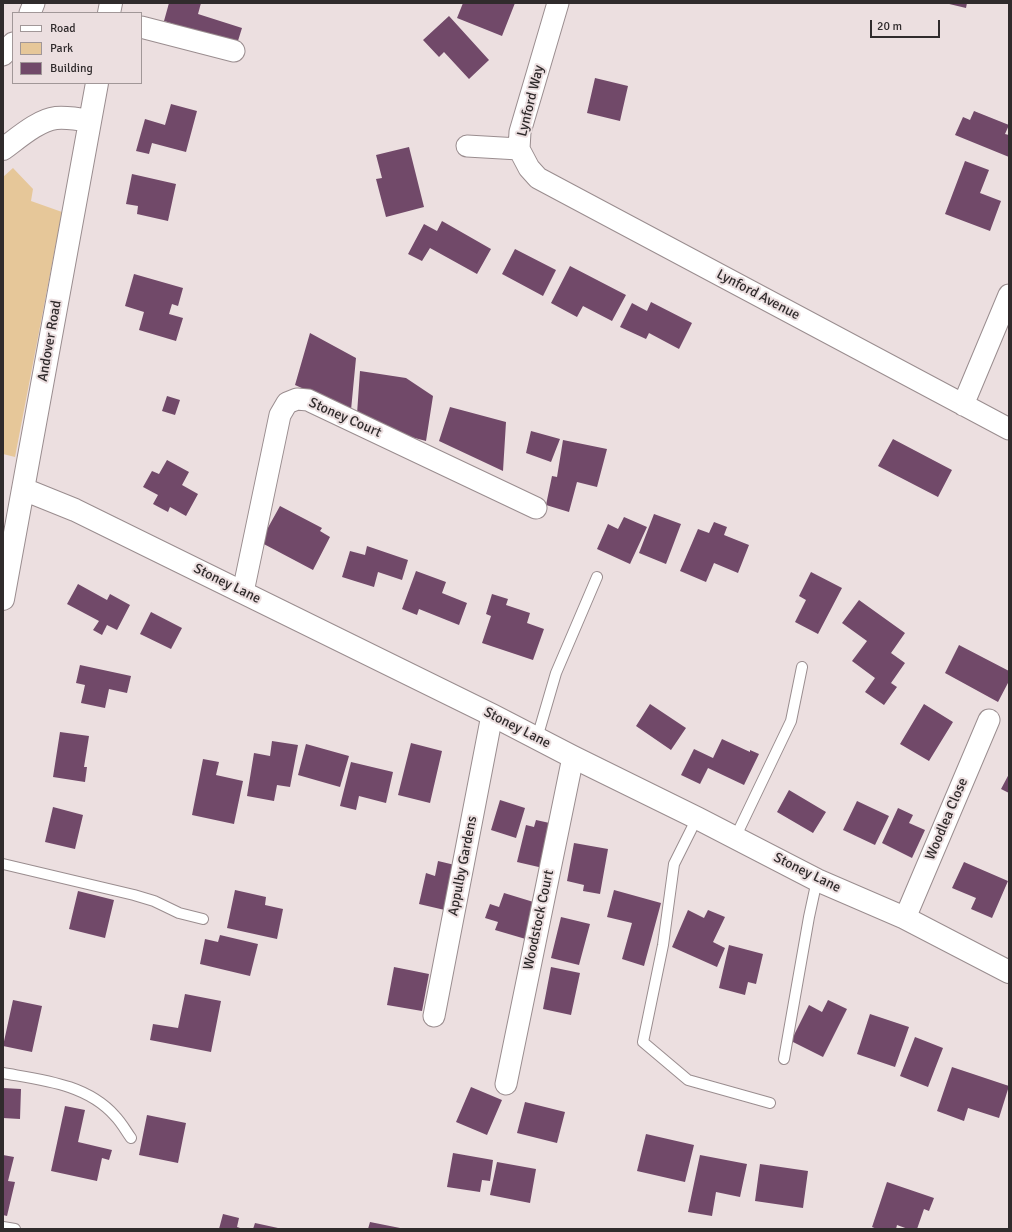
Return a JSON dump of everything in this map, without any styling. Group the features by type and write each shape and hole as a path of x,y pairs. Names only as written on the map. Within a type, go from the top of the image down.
{"street":[{"name":"Lynford Way","path":"467,146 520,149 520,132 558,3"},
{"path":"142,27 234,51"},
{"path":"3,55 12,44"},
{"name":"Andover Road","path":"3,599 97,84"},
{"path":"3,150 41,122 55,118 71,118 90,121"},
{"name":"Lynford Avenue","path":"520,149 529,168 538,178 1009,429"},
{"path":"963,404 1009,295"},
{"name":"Stoney Court","path":"243,592 280,415 287,403 297,399 308,400 348,418 536,508"},
{"name":"Stoney Lane","path":"23,489 76,510 492,715 817,880 905,918 1009,972"},
{"name":"Appulby Gardens","path":"434,1016 492,715"},
{"name":"Woodlea Close","path":"905,918 989,720"},
{"name":"Woodstock Court","path":"506,1084 573,757"}],"lane":[{"path":"536,738 556,672 596,577"},
{"path":"735,838 790,722 802,667"},
{"path":"697,818 674,864 663,945 643,1042 688,1080 770,1103"},
{"path":"3,864 134,895 154,901 180,913 204,920"},
{"path":"784,1059 817,880"},
{"path":"3,1073 44,1080 74,1088 98,1100 116,1116 131,1138"},
{"path":"3,1227 14,1229"}],"green space":[{"path":"13,168 33,189 31,201 62,212 15,457 3,454 3,177"}],"building":[{"path":"169,3 201,3 198,14 242,28 237,44 164,21"},
{"path":"463,3 515,3 502,36 457,18"},
{"path":"945,3 967,3 966,8"},
{"path":"449,16 489,60 469,79 444,52 439,57 423,40"},
{"path":"595,78 628,86 620,121 587,113"},
{"path":"171,104 197,111 186,152 152,143 149,154 136,151 145,119 165,125"},
{"path":"974,111 1009,125 1005,134 1009,135 1009,157 955,135 963,117 970,120"},
{"path":"409,147 424,207 386,217 376,179 382,178 376,155"},
{"path":"965,161 989,170 980,193 1001,201 990,231 945,214"},
{"path":"132,174 176,184 168,221 137,214 138,206 126,204"},
{"path":"442,221 491,249 477,274 430,248 422,261 408,254 424,224 437,231"},
{"path":"515,249 556,270 543,296 502,274"},
{"path":"570,266 626,295 612,321 583,306 577,317 551,303"},
{"path":"134,274 183,288 178,306 172,304 169,314 183,318 176,341 139,330 144,312 125,306"},
{"path":"651,302 692,323 679,349 649,333 646,339 620,327 632,303 647,311"},
{"path":"310,333 356,358 351,410 295,385"},
{"path":"360,371 406,378 433,396 426,441 385,430 357,414"},
{"path":"167,396 180,400 175,415 162,411"},
{"path":"450,407 506,422 503,471 439,441"},
{"path":"531,431 560,439 551,462 526,453"},
{"path":"893,439 952,470 938,497 878,466"},
{"path":"563,440 607,449 597,487 577,482 569,512 546,505 552,476 557,477"},
{"path":"167,460 189,472 182,485 198,494 186,516 170,507 168,512 153,504 158,495 143,487 152,471 159,474"},
{"path":"280,506 322,528 320,531 330,537 313,570 260,542"},
{"path":"654,514 681,524 666,564 639,553"},
{"path":"624,517 647,527 630,564 597,549 608,524 618,529"},
{"path":"714,522 727,527 724,535 749,545 738,573 714,563 706,582 680,571 698,529 709,533"},
{"path":"367,546 408,560 402,580 378,572 374,587 342,577 350,551 365,555"},
{"path":"416,571 446,582 442,593 467,603 459,625 419,609 417,615 402,609"},
{"path":"811,572 842,588 818,634 795,622 806,600 799,596"},
{"path":"78,584 107,600 110,594 130,605 117,630 107,625 102,635 93,630 99,621 67,604"},
{"path":"492,594 508,599 506,605 530,613 527,623 544,629 533,660 482,643 491,616 486,614"},
{"path":"859,600 905,633 891,653 905,663 891,683 897,687 884,705 865,692 875,678 852,661 867,641 842,623"},
{"path":"151,612 182,628 171,649 140,634"},
{"path":"959,645 1009,671 1009,681 998,702 945,673"},
{"path":"80,665 131,676 127,693 109,689 105,708 81,703 85,685 76,683"},
{"path":"650,704 686,728 671,750 636,726"},
{"path":"924,704 953,722 929,761 900,744"},
{"path":"60,732 89,736 84,767 87,767 85,782 53,777"},
{"path":"722,739 750,752 750,750 759,754 744,785 708,768 700,784 681,775 694,749 713,758"},
{"path":"272,741 298,745 290,787 277,785 274,801 247,796 254,753 270,756"},
{"path":"411,743 442,751 430,803 398,795"},
{"path":"306,744 349,756 340,787 298,775"},
{"path":"203,759 219,762 216,775 243,781 234,824 192,815"},
{"path":"351,762 393,772 386,803 359,796 356,810 340,806"},
{"path":"1009,774 1009,793 1001,789"},
{"path":"789,790 826,812 813,833 777,812"},
{"path":"500,800 525,808 516,838 491,830"},
{"path":"857,801 889,816 875,845 843,830"},
{"path":"53,807 83,815 75,849 45,842"},
{"path":"898,808 913,815 909,823 925,830 912,858 882,843"},
{"path":"536,820 554,824 543,868 517,862 526,825 534,827"},
{"path":"574,843 608,849 600,894 583,891 584,885 567,881"},
{"path":"438,861 459,866 449,911 419,904 426,873 435,876"},
{"path":"964,862 1008,881 992,918 971,909 976,898 952,888"},
{"path":"235,890 266,897 265,905 283,909 277,939 227,928"},
{"path":"614,890 661,903 644,966 622,959 632,923 607,917"},
{"path":"78,891 114,900 105,938 69,929"},
{"path":"504,893 540,904 529,940 495,930 498,922 485,918 490,904 499,907"},
{"path":"688,910 704,918 708,910 725,917 713,942 725,948 717,967 672,947"},
{"path":"561,917 590,924 579,965 551,958"},
{"path":"220,935 258,944 250,976 200,964 205,939 218,942"},
{"path":"729,945 763,954 756,984 748,982 745,995 719,988"},
{"path":"394,967 429,974 422,1011 387,1005"},
{"path":"551,967 580,973 571,1015 543,1009"},
{"path":"185,994 221,1001 211,1052 150,1040 153,1024 178,1028"},
{"path":"13,1000 42,1006 32,1052 3,1046"},
{"path":"828,1000 847,1009 823,1057 791,1041 809,1005 822,1012"},
{"path":"870,1014 909,1027 895,1067 857,1054"},
{"path":"915,1037 943,1048 928,1087 900,1076"},
{"path":"952,1067 1009,1086 999,1118 968,1108 964,1121 937,1111"},
{"path":"471,1087 502,1100 487,1135 456,1122"},
{"path":"3,1088 21,1089 20,1119 3,1118"},
{"path":"525,1102 565,1112 557,1143 517,1133"},
{"path":"65,1106 85,1110 78,1142 112,1150 109,1160 102,1158 97,1181 51,1171"},
{"path":"147,1115 186,1123 178,1163 139,1155"},
{"path":"646,1134 694,1145 685,1182 637,1171"},
{"path":"453,1153 493,1160 490,1181 482,1180 480,1192 447,1187"},
{"path":"3,1155 14,1157 8,1181 15,1182 7,1216 3,1215"},
{"path":"700,1155 747,1164 740,1197 716,1192 712,1216 688,1212"},
{"path":"497,1162 536,1169 530,1203 490,1195"},
{"path":"760,1164 808,1171 803,1208 755,1201"},
{"path":"887,1182 934,1198 929,1211 924,1209 917,1229 908,1229 897,1225 896,1229 877,1229 872,1227"},
{"path":"223,1214 239,1218 237,1227 243,1229 219,1229"},
{"path":"370,1222 400,1228 400,1229 368,1229"},
{"path":"255,1223 278,1228 278,1229 253,1229"}]}
